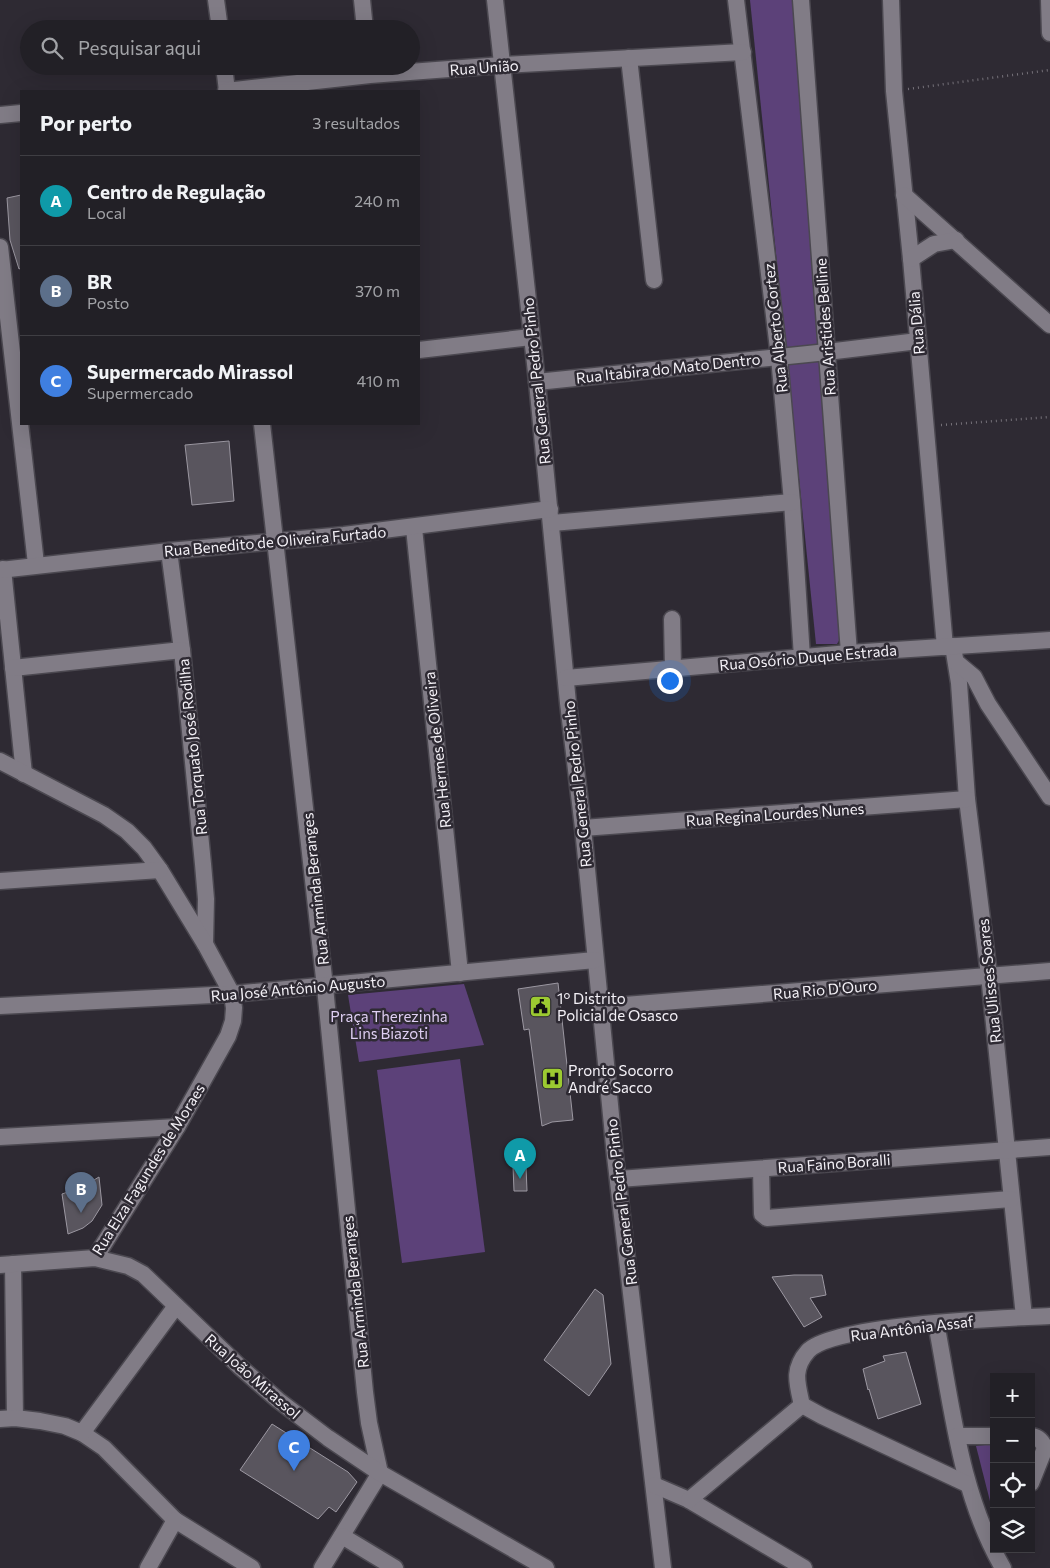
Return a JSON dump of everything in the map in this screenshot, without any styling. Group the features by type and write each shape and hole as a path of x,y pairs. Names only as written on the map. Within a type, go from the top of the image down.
{"street":[{"path":"216,0 219,20"},
{"path":"362,0 364,20"},
{"name":"Rua General Pedro Pinho","path":"495,0 551,516 618,1179 663,1568"},
{"name":"Rua Alberto Cortez","path":"736,0 778,357 792,502 802,657"},
{"name":"Rua Aristides Belline","path":"801,0 849,653"},
{"name":"Rua Dália","path":"892,0 894,91 911,259 924,426 951,651"},
{"path":"1049,0 1050,33"},
{"name":"Rua União","path":"420,73 502,65 743,52"},
{"path":"629,58 654,280"},
{"path":"225,75 227,90"},
{"name":"Rua União","path":"238,90 401,75"},
{"path":"0,115 20,113"},
{"path":"904,195 956,240 1043,310 1050,325"},
{"path":"911,259 934,244 956,240"},
{"path":"0,247 5,333 20,402"},
{"path":"420,350 531,338"},
{"name":"Rua Itabira do Mato Dentro","path":"537,382 918,341"},
{"path":"22,425 36,564"},
{"name":"Rua Arminda Beranges","path":"262,425 295,704 366,1398 370,1430 380,1473"},
{"name":"Rua Benedito de Oliveira Furtado","path":"1,569 169,551 551,516 792,502"},
{"name":"Rua Hermes de Oliveira","path":"414,528 460,973"},
{"name":"Rua Torquato José Rodilha","path":"169,551 182,650 206,900 205,944"},
{"path":"1,569 14,668 24,774"},
{"path":"672,619 674,669"},
{"name":"Rua Osório Duque Estrada","path":"566,678 849,653 951,651 1050,640"},
{"path":"14,668 182,650"},
{"path":"951,651 974,677 988,704 1050,797"},
{"name":"Rua Ulisses Soares","path":"951,651 959,684 967,799 989,975 1024,1317"},
{"path":"959,684 988,704"},
{"path":"0,761 112,820 136,839 160,870 205,944 232,994"},
{"name":"Rua Regina Lourdes Nunes","path":"583,828 967,799"},
{"path":"0,881 160,870"},
{"name":"Rua José Antônio Augusto","path":"0,1006 232,994 325,987 595,960"},
{"name":"Rua Rio D'Ouro","path":"600,1007 1050,971"},
{"name":"Rua Elza Fagundes de Moraes","path":"7,1265 95,1258 177,1127 228,1036 233,1020 232,994"},
{"path":"0,1137 177,1127"},
{"name":"Rua Faino Boralli","path":"618,1179 1050,1147"},
{"path":"761,1169 762,1214 767,1218 1011,1199"},
{"name":"Rua João Mirassol","path":"95,1258 128,1266 143,1274 261,1386 328,1438 380,1473 546,1568"},
{"path":"7,1265 7,1419 40,1421 65,1426 82,1433 104,1448 175,1520 252,1568"},
{"path":"82,1433 176,1306"},
{"name":"Rua Antônia Assaf","path":"802,1404 796,1374 800,1361 809,1350 819,1343 860,1333 936,1323 1050,1316"},
{"path":"936,1323 967,1484 981,1524 1000,1558"},
{"path":"689,1500 802,1404 822,1416 967,1484"},
{"path":"957,1436 990,1436"},
{"path":"1035,1437 1042,1440 1045,1448 1035,1475"},
{"path":"322,1568 380,1473"},
{"path":"654,1485 689,1500 804,1568"},
{"path":"148,1568 175,1520"},
{"path":"342,1536 395,1568"}],"path":[{"path":"894,91 1050,70"},
{"path":"924,426 1050,417"}],"green space":[{"path":"750,0 795,0 845,630 837,644 816,644"},
{"name":"Praça Therezinha Lins Biazoti","path":"464,984 484,1045 359,1062 348,995"},
{"path":"460,1059 485,1252 402,1263 377,1070"},
{"path":"990,1444 990,1501 976,1446"}],"building":[{"path":"20,195 19,269 10,240 7,198"},
{"path":"229,441 234,501 192,505 185,445"},
{"name":"Pronto Socorro André Sacco","path":"558,983 573,1120 552,1122 542,1126 529,1029 524,1030 518,989"},
{"path":"513,1166 526,1166 527,1191 514,1191"},
{"path":"99,1177 102,1205 92,1221 83,1228 68,1234 62,1194 82,1187"},
{"path":"822,1275 826,1295 810,1298 822,1317 804,1327 772,1277"},
{"path":"595,1289 603,1295 611,1364 589,1396 544,1360"},
{"path":"906,1352 921,1404 878,1419 863,1369 885,1361 883,1356"},
{"path":"272,1424 348,1472 357,1482 336,1512 329,1507 318,1519 240,1470"}],"place":[{"name":"1º Distrito Policial de Osasco","path":"541,1007"},
{"name":"Pronto Socorro André Sacco","path":"552,1079"},
{"name":"Centro de Regulação","path":"520,1179"},
{"name":"BR","path":"81,1213"},
{"name":"Supermercado Mirassol","path":"294,1471"}]}
